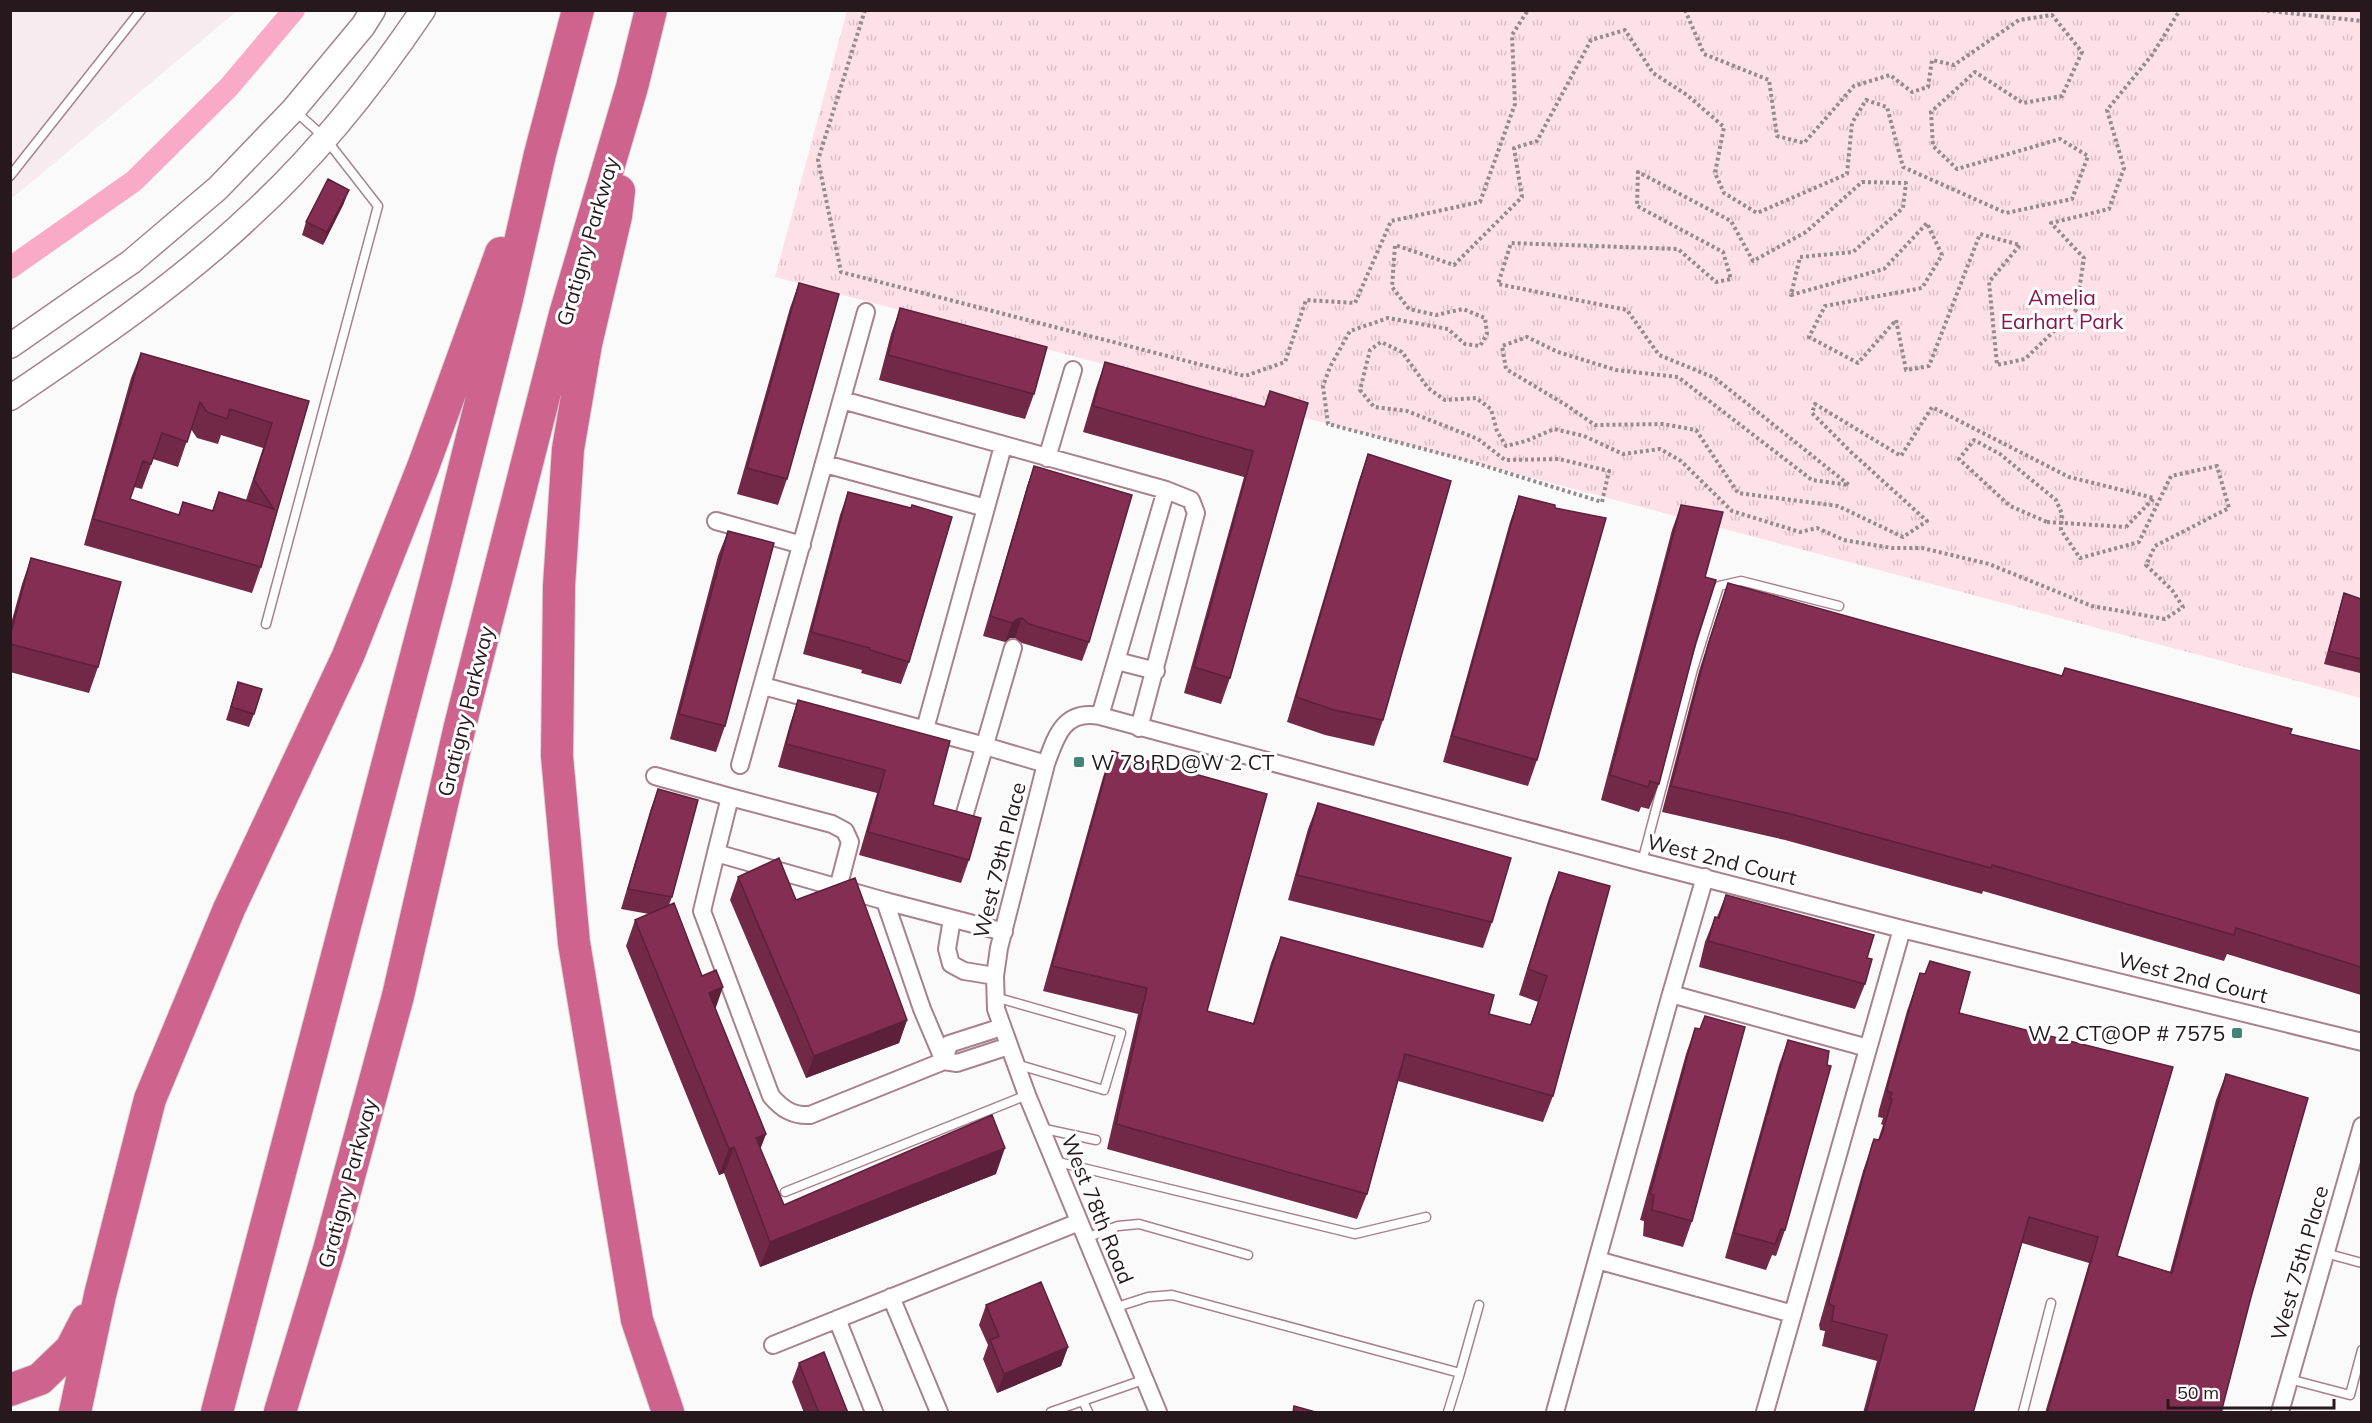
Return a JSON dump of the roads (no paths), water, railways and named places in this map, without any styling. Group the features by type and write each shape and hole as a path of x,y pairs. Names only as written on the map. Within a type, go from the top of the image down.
{"highway":[{"path":"217,1413 431,599 507,299 540,154 578,10"},
{"name":"Gratigny Parkway","path":"280,1413 329,1250 398,996 460,726 565,314 632,87 651,10"},
{"path":"632,87 616,216 585,344 568,449 559,586 557,756 574,943 637,1320 668,1413"},
{"path":"75,1413 100,1295 150,1100 229,909 348,656 423,467 484,298 540,154"},
{"path":"303,1413 329,1250"},
{"path":"10,1390 40,1379 71,1349 100,1295"}],"main road":[{"path":"10,346 131,262 218,188 294,109 363,26 373,10"},
{"path":"10,398 166,289 251,216 325,138 395,51 423,10"}],"street":[{"path":"740,765 866,312"},
{"path":"1047,458 1073,370"},
{"path":"842,399 1166,490 1191,500 1196,513 1156,671 1139,728"},
{"path":"925,729 1003,446"},
{"path":"825,464 986,508"},
{"path":"1100,716 1166,490"},
{"path":"716,521 802,545"},
{"path":"961,827 1012,648"},
{"path":"1117,661 1156,671"},
{"path":"763,686 1046,764"},
{"name":"West 2nd Court","path":"1073,718 1082,715 1100,716 1642,862 1902,929 2361,1042"},
{"name":"West 79th Place","path":"1000,1024 994,997 995,976 1004,932 1046,764 1062,728 1073,718"},
{"path":"655,776 832,824 845,831 849,842 838,888"},
{"path":"730,797 702,911 771,1096 781,1107 793,1114 810,1114 944,1061 957,1063 1009,1046"},
{"path":"716,854 952,920 1004,932"},
{"path":"1555,1413 1705,877"},
{"path":"885,901 922,1009 944,1061"},
{"path":"952,920 947,949 951,964 964,971 995,976"},
{"path":"1765,1413 1902,929"},
{"path":"1671,994 1868,1048"},
{"path":"944,1061 949,1044 1000,1024"},
{"name":"West 78th Road","path":"1000,1024 1158,1413"},
{"name":"West 75th Place","path":"2283,1412 2289,1379 2361,1126"},
{"path":"773,1345 1079,1222"},
{"path":"1597,1260 1793,1314"},
{"path":"891,1297 939,1413"},
{"path":"837,1319 874,1413"}],"lane":[{"path":"10,176 141,10"},
{"path":"266,624 378,206 325,138 294,109"},
{"path":"1642,862 1693,669 1719,586 1741,581 1839,606"},
{"path":"994,997 1120,1033 1104,1090 1016,1064"},
{"path":"785,1192 1027,1095"},
{"path":"1040,1127 1096,1140"},
{"path":"1054,1161 1355,1234 1426,1217"},
{"path":"1086,1238 1118,1226 1139,1224 1248,1255"},
{"path":"2325,1254 2361,1263"},
{"path":"1114,1308 1148,1297 1172,1295 1460,1373"},
{"path":"2023,1413 2051,1303"},
{"path":"1448,1413 1479,1305"},
{"path":"2289,1379 2350,1395 2361,1350"},
{"path":"1051,1413 1143,1380"},
{"path":"1083,1401 1088,1413"}],"waterway":[{"path":"10,268 134,181 229,87 294,10"}],"place":[{"name":"W 78 RD@W 2 CT","path":"1079,762"},
{"name":"W 2 CT@OP # 7575","path":"2237,1033"}],"park label":[{"name":"Amelia Earhart Park","path":"2062,309"}]}
